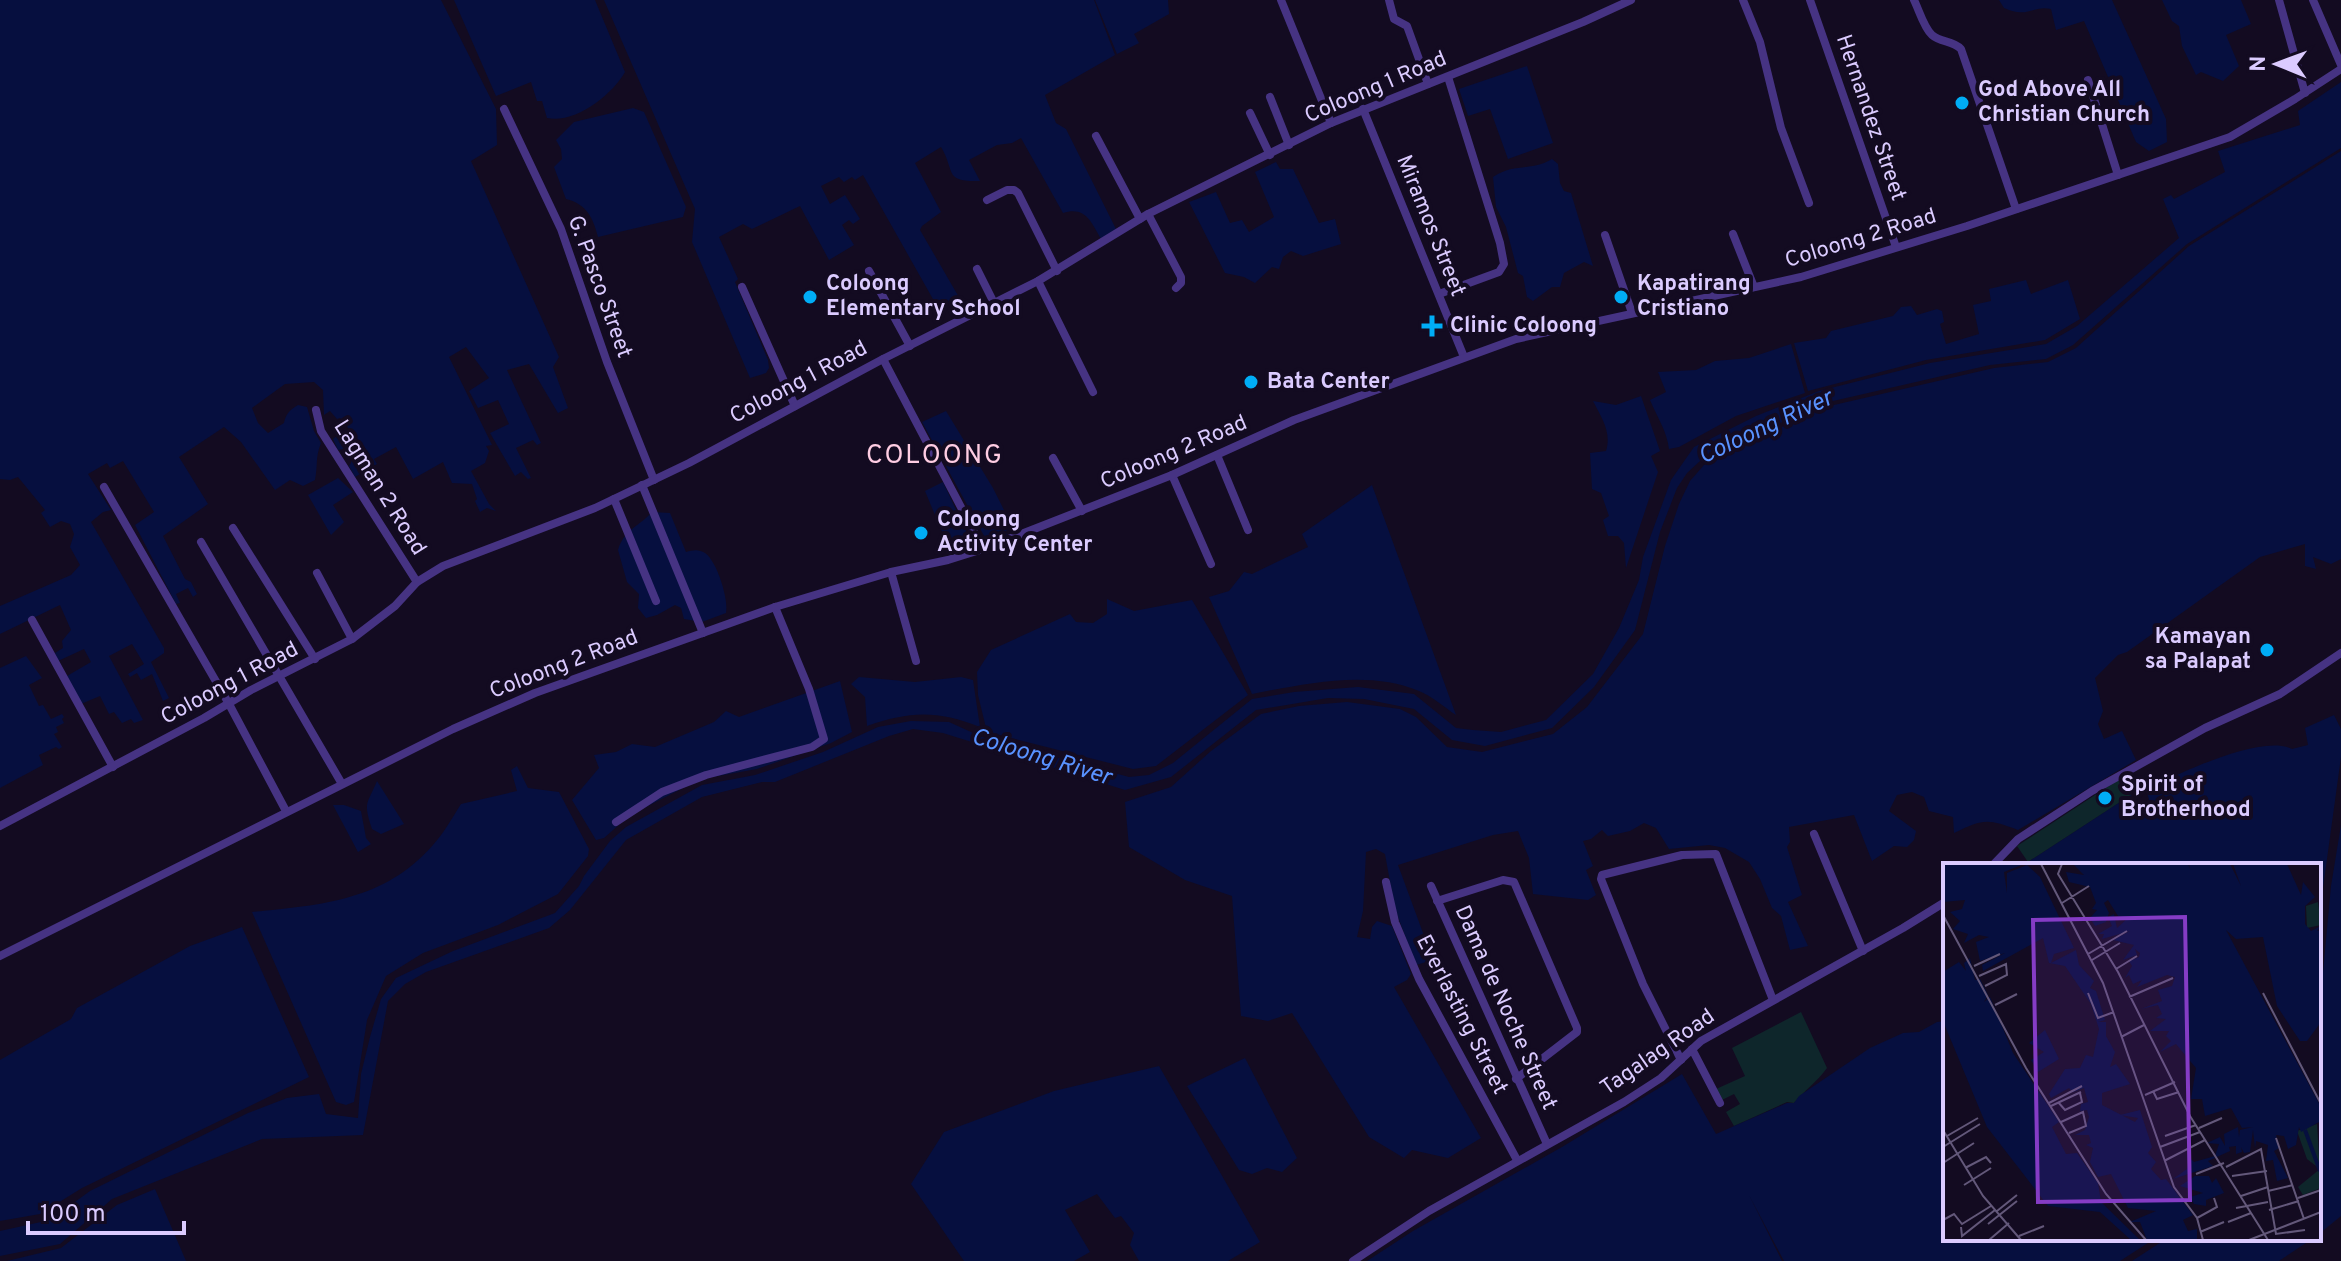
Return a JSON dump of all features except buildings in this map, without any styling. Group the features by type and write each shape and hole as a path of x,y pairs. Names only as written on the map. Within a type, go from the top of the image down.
{"street":[{"path":"1281,0 1331,123"},
{"path":"1389,0 1394,19 1407,26 1428,84"},
{"name":"Coloong 1 Road","path":"0,826 352,639 395,606 417,582 443,566 614,499 654,480 1057,271 1144,217 1331,123 1631,0"},
{"path":"1743,0 1760,42 1781,128 1809,203"},
{"name":"Hernandez Street","path":"1810,0 1896,247"},
{"path":"1914,0 1931,35 1954,42 1961,49 2016,209"},
{"path":"2279,0 2305,93"},
{"path":"2313,0 2341,67"},
{"name":"Coloong 2 Road","path":"0,956 286,811 453,729 535,693 775,607 891,572 983,549 1172,475 1294,420 1516,339 1801,277 2230,137 2305,93 2341,67"},
{"path":"1439,294 1499,272 1504,264 1448,77"},
{"path":"2088,80 2118,175"},
{"path":"1270,97 1289,145"},
{"name":"G. Pasco Street","path":"504,109 561,229 607,362 654,480"},
{"name":"Miramos Street","path":"1363,109 1464,357"},
{"path":"1250,113 1270,155"},
{"path":"1096,136 1181,277 1182,282 1176,288"},
{"path":"987,200 1007,190 1018,193 1057,271"},
{"path":"1733,234 1754,287"},
{"path":"1605,235 1632,313"},
{"path":"977,269 994,303"},
{"path":"869,271 910,346"},
{"path":"1038,281 1093,392"},
{"path":"742,287 795,406"},
{"path":"883,359 983,549"},
{"name":"Lagman 2 Road","path":"316,410 321,431 417,582"},
{"path":"1217,455 1248,530"},
{"path":"1053,458 1082,511"},
{"path":"1172,475 1211,564"},
{"path":"642,485 703,633"},
{"path":"104,487 229,704 286,811"},
{"path":"614,499 656,601"},
{"path":"233,528 315,659"},
{"path":"201,542 342,784"},
{"path":"891,572 916,661"},
{"path":"317,573 352,639"},
{"path":"616,822 645,802 706,775 812,747 824,739 809,689 775,607"},
{"path":"32,620 113,767"},
{"path":"1995,863 2018,839 2092,791 2193,734 2280,694 2341,653"},
{"path":"1814,834 1863,951"},
{"path":"1681,1060 1643,984 1601,877 1682,855 1711,852 1719,857 1773,1000"},
{"path":"1437,901 1503,880 1514,882 1577,1028 1577,1032 1516,1079"},
{"name":"Everlasting Street","path":"1386,882 1395,922 1419,979 1517,1160"},
{"name":"Dama de Noche Street","path":"1431,886 1547,1144"},
{"name":"Tagalag Road","path":"1353,1261 1429,1211 1624,1102 1661,1078 1692,1049 1943,903"},
{"path":"1692,1049 1720,1103"}],"green space":[{"path":"2121,778 2131,795 2028,862 2017,846"},
{"path":"1801,1012 1827,1068 1794,1103 1787,1102 1734,1126 1726,1112 1740,1104 1734,1094 1722,1100 1716,1089 1745,1076 1732,1048"}],"water":[{"path":"0,0 441,0 496,109 497,145 471,161 559,357 553,367 568,408 558,413 529,364 507,370 541,443 537,445 533,440 516,448 531,478 528,479 521,472 515,476 490,433 509,424 498,400 478,408 469,391 489,378 466,347 449,357 492,445 486,446 489,451 485,463 471,471 496,511 487,508 480,512 472,484 452,483 443,462 413,479 396,447 374,459 377,464 355,477 349,466 351,455 344,449 338,450 333,439 338,435 344,438 349,429 330,411 324,415 323,390 314,382 285,384 252,408 258,423 268,433 284,423 287,414 298,405 307,407 321,443 315,480 303,486 290,480 275,490 241,442 224,427 179,457 208,504 163,536 185,579 191,582 197,594 193,597 188,588 176,594 180,603 176,604 135,525 154,512 123,461 110,468 107,463 88,474 111,510 103,512 91,522 164,648 164,653 151,662 169,698 163,701 152,674 141,680 137,673 130,677 128,674 144,664 132,644 109,656 143,720 134,723 131,719 122,723 114,712 109,714 100,696 81,704 67,676 91,662 84,649 58,661 55,653 63,648 62,641 71,630 60,605 0,634 0,606 71,575 80,565 70,547 74,534 70,524 61,521 50,527 41,513 45,510 18,477 0,479"},
{"path":"454,0 595,0 625,72 611,90 592,106 569,117 547,118 531,82 496,96"},
{"path":"604,0 1094,0 1115,55 1045,95 1056,123 1066,129 1116,229 1101,239 1082,213 1063,213 1021,138 997,145 969,160 980,181 955,177 941,147 915,163 941,212 920,230 960,299 938,308 863,175 844,182 839,177 821,186 830,204 845,195 860,219 853,224 849,220 842,225 854,245 829,260 800,206 752,229 743,224 719,237 768,360 766,373 750,378 692,242 695,209"},
{"path":"1095,0 1168,0 1169,14 1134,34 1139,43 1117,54"},
{"path":"1999,0 2112,0 2166,119 2167,142 2149,151 2136,142 2084,21 2056,30 2051,9 2012,11 2004,8"},
{"path":"2162,0 2241,0 2251,24 2226,35 2239,66 2223,81 2201,72 2196,75 2182,46 2179,26 2172,21"},
{"path":"1527,66 1553,143 1508,159 1490,109 1468,116 1459,89"},
{"name":"Coloong River","path":"2341,82 2341,148 2187,244 2073,345 2046,359 1990,365 1820,404 1700,461 1677,488 1660,532 1635,630 1594,687 1552,728 1485,746 1452,740 1414,709 1364,699 1328,698 1256,710 1171,777 1125,790 943,733 913,729 775,782 762,782 702,797 626,840 570,910 549,928 426,972 405,984 388,1001 363,1135 262,1139 112,1199 60,1244 0,1256 0,1231 50,1220 90,1191 248,1113 287,1098 319,1094 326,1114 358,1118 361,1074 370,1037 381,999 396,978 453,951 555,913 579,886 610,841 626,827 702,785 755,775 823,752 878,727 911,721 949,722 982,737 1129,777 1149,775 1173,763 1252,699 1294,692 1358,687 1414,694 1456,728 1473,730 1501,732 1546,720 1593,674 1619,628 1639,580 1643,557 1671,480 1694,447 1756,416 1819,391 1930,363 2046,344 2077,326 2179,238 2163,199 2171,195 2174,199 2225,172 2218,151 2300,125 2298,111"},
{"path":"633,108 644,112 686,207 683,217 598,237 588,213 579,204 566,199 554,167 562,159 556,140 574,122"},
{"path":"2341,151 2341,559 2331,564 2313,557 2316,569 2305,566 2305,544 2260,557 2127,652 2118,655 2095,678 2103,711 2098,724 2104,739 2122,731 2136,760 2018,830 1985,822 1954,833 1953,817 1929,811 1924,797 1912,792 1897,795 1889,811 1916,831 1914,840 1907,847 1894,846 1872,861 1854,815 1789,827 1790,842 1787,847 1802,895 1788,902 1808,946 1790,950 1781,916 1772,908 1749,862 1725,848 1709,845 1669,849 1656,828 1644,823 1630,831 1608,836 1602,830 1583,841 1593,866 1586,870 1596,895 1588,900 1533,894 1529,858 1518,831 1493,835 1398,865 1433,960 1416,965 1395,909 1385,854 1376,849 1366,852 1363,911 1357,937 1370,939 1372,927 1377,921 1392,926 1411,974 1394,987 1481,1138 1448,1158 1412,1150 1404,1158 1369,1137 1292,1013 1268,1021 1241,1016 1232,896 1185,880 1129,847 1125,802 1171,787 1211,751 1261,714 1299,706 1347,702 1400,709 1416,717 1447,747 1482,752 1553,734 1587,707 1643,634 1679,504 1690,481 1704,465 1821,408 1994,368 2048,362 2076,348 2189,246"},
{"path":"1552,159 1558,164 1564,191 1571,193 1593,266 1584,262 1564,273 1560,287 1552,287 1533,301 1527,297 1523,276 1518,273 1506,227 1496,207 1493,177 1501,172"},
{"path":"1276,162 1280,169 1293,169 1319,223 1335,219 1341,244 1303,256 1291,251 1283,257 1279,269 1272,267 1255,283 1225,273 1189,202 1216,192 1230,223 1242,220 1249,232 1274,217 1255,172"},
{"path":"2026,280 2031,294 2068,280 2080,319 2045,340 1926,360 1808,391 1794,343 1826,338 1831,331 1893,316 1901,307 1911,306 1917,315 1937,309 1942,311 1944,322 1940,324 1946,344 1979,334 1973,305 1991,301 1989,289"},
{"path":"1791,344 1805,393 1736,416 1679,447 1669,449 1650,400 1666,392 1658,372 1696,370 1715,361 1749,358"},
{"path":"1641,396 1660,451 1651,456 1658,472 1626,568 1624,543 1618,536 1608,536 1603,520 1609,516 1601,493 1592,489 1590,453 1606,451 1608,437 1593,401 1616,405"},
{"path":"946,411 993,488 1013,528 1005,531 1008,537 989,545 922,422"},
{"path":"338,478 353,492 333,505 344,522 331,535 308,495"},
{"path":"943,482 974,548 952,556 925,491"},
{"path":"1372,485 1456,715 1419,691 1379,681 1336,680 1252,694 1209,597 1229,591 1244,572 1252,574 1308,547 1302,534"},
{"path":"652,512 670,513 686,552 700,551 709,557 721,581 726,613 702,622 684,619 681,608 675,605 646,618 638,608 639,594 627,582 618,550 628,532"},
{"path":"1107,599 1134,611 1192,600 1248,695 1156,766 1133,769 987,732 978,695 977,672 991,650 1070,614 1076,622 1093,623 1107,614"},
{"path":"26,656 42,678 29,685 39,706 43,705 51,719 62,714 64,717 64,723 56,727 58,732 54,734 62,747 39,755 43,765 0,788 0,668"},
{"path":"859,677 915,682 961,677 973,680 980,727 965,721 924,714 897,717 867,726 865,697 851,684"},
{"path":"840,681 852,732 831,743 757,769 701,779 630,815 604,838 596,840 572,800 599,768 594,755 616,752 632,744 655,747 714,722 726,711 739,717"},
{"path":"2334,715 2341,729 2341,757 2321,902 2321,863 2028,862 2131,795 2138,808 2146,807 2149,799 2146,790 2177,775 2240,751 2278,746 2292,749 2308,745 2305,728"},
{"path":"517,766 528,788 559,792 589,849 588,856 558,894 498,925 423,953 386,976 367,1020 354,1102 346,1105 336,1102 252,912 350,897 394,878 433,845 461,804 517,791 511,770"},
{"path":"377,781 404,824 381,834 372,829 367,808"},
{"path":"333,805 361,811 366,838 371,844 358,852"},
{"path":"2341,825 2341,1216 2321,1232 2321,994 2331,886"},
{"path":"242,927 309,1077 82,1188 40,1214 0,1221 0,1060 71,1019 77,1008 190,946"},
{"path":"1943,1021 1943,1241 2151,1241 2120,1261 1784,1261 1749,1195 1782,1261 1367,1261 1682,1074 1716,1134 1787,1103 1794,1103 1799,1096 1870,1048 1903,1033 1919,1032"},
{"path":"1245,1058 1297,1158 1282,1172 1267,1168 1252,1174 1239,1170 1187,1086"},
{"path":"1159,1066 1260,1242 1228,1261 1139,1261 1130,1245 1134,1233 1121,1216 1115,1218 1097,1194 1065,1210 1090,1252 1074,1261 964,1261 911,1184 944,1132 1054,1091"},
{"path":"155,1189 186,1261 7,1261 61,1248 117,1205"},
{"path":"2163,1241 2309,1241 2279,1261 2132,1261"}],"place":[{"name":"God Above All Christian Church","path":"1962,103"},
{"name":"Coloong Elementary School","path":"810,297"},
{"name":"Kapatirang Cristiano","path":"1621,297"},
{"name":"Clinic Coloong","path":"1432,326"},
{"name":"Bata Center","path":"1251,382"},
{"name":"Coloong Activity Center","path":"921,533"},
{"name":"Kamayan sa Palapat","path":"2267,650"},
{"name":"Spirit of Brotherhood","path":"2105,798"}],"district":[{"name":"COLOONG","path":"935,456"}]}
